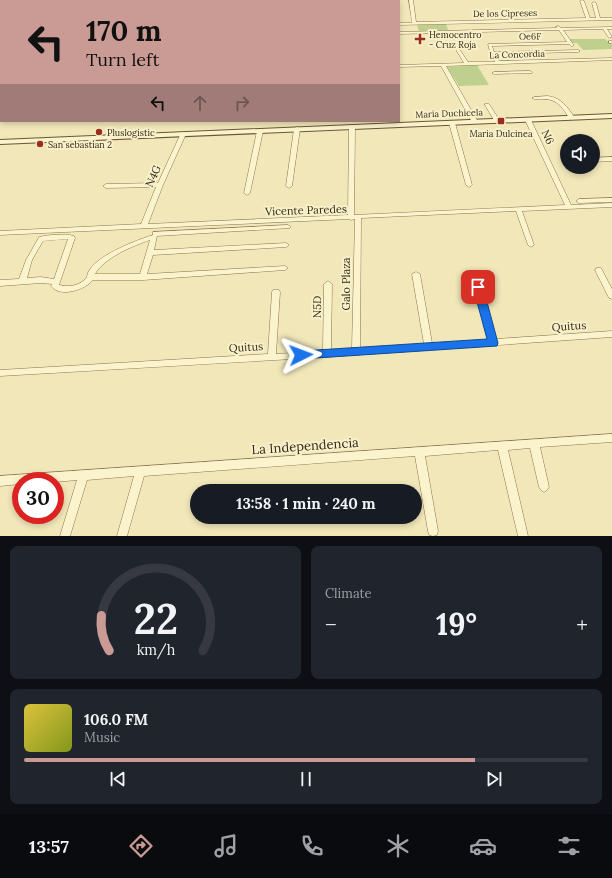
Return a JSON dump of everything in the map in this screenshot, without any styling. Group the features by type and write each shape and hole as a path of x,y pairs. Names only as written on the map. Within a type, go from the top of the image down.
{"main road":[{"name":"Maria Duchicela","path":"0,142 612,116"}],"street":[{"path":"411,0 414,24"},
{"path":"582,1 588,19"},
{"path":"594,3 598,19"},
{"name":"De los Cipreses","path":"400,24 612,19"},
{"path":"553,20 570,43 587,60"},
{"path":"604,28 610,37"},
{"path":"400,33 612,28"},
{"name":"Oe6F","path":"491,53 489,45 570,43"},
{"path":"524,44 539,61"},
{"path":"457,48 467,64"},
{"path":"491,53 578,51"},
{"path":"491,53 498,63"},
{"name":"La Concordia","path":"400,66 612,59"},
{"path":"503,62 511,73"},
{"path":"443,65 475,122"},
{"path":"494,73 530,72"},
{"path":"534,98 546,96 558,99 572,118"},
{"path":"487,105 497,121"},
{"name":"N6","path":"528,120 569,207"},
{"path":"452,123 469,185"},
{"name":"Galo Plaza","path":"352,127 356,352"},
{"path":"289,186 297,129"},
{"path":"247,194 260,131"},
{"name":"N4G","path":"144,226 160,185 183,134"},
{"path":"600,160 612,159"},
{"path":"106,186 160,185"},
{"path":"579,202 612,200"},
{"name":"Vicente Paredes","path":"0,233 612,205"},
{"path":"518,210 531,245"},
{"path":"143,277 157,226"},
{"path":"22,282 29,260 41,239 45,238 72,238 55,286 57,288 80,287 88,283 91,273 105,259 134,244 154,236 288,227"},
{"path":"150,253 286,245"},
{"path":"91,277 143,277 285,268"},
{"path":"599,270 612,296"},
{"path":"416,274 429,347"},
{"path":"474,275 493,343"},
{"path":"0,282 41,280 57,282"},
{"name":"N5D","path":"327,354 328,284"},
{"path":"272,357 276,292"},
{"name":"Quitus","path":"0,373 327,354 612,334"},
{"name":"La Independencia","path":"0,480 612,438"},
{"path":"534,443 544,487"},
{"path":"502,446 523,536"},
{"path":"419,452 433,531"},
{"path":"122,536 140,471"},
{"path":"65,536 83,475"}],"green space":[{"path":"446,24 448,30 419,31 417,25"},
{"path":"569,39 605,39 612,45 612,49 583,50 577,43 572,43"},
{"path":"477,65 489,85 459,86 447,67"}],"place":[{"name":"Hemocentro - Cruz Roja","path":"420,39"},
{"name":"Maria Dulcinea","path":"501,121"},
{"name":"Pluslogistic","path":"99,132"},
{"name":"San sebastian 2","path":"40,144"}],"route":[{"path":"301,355 493,343 478,287"}]}
